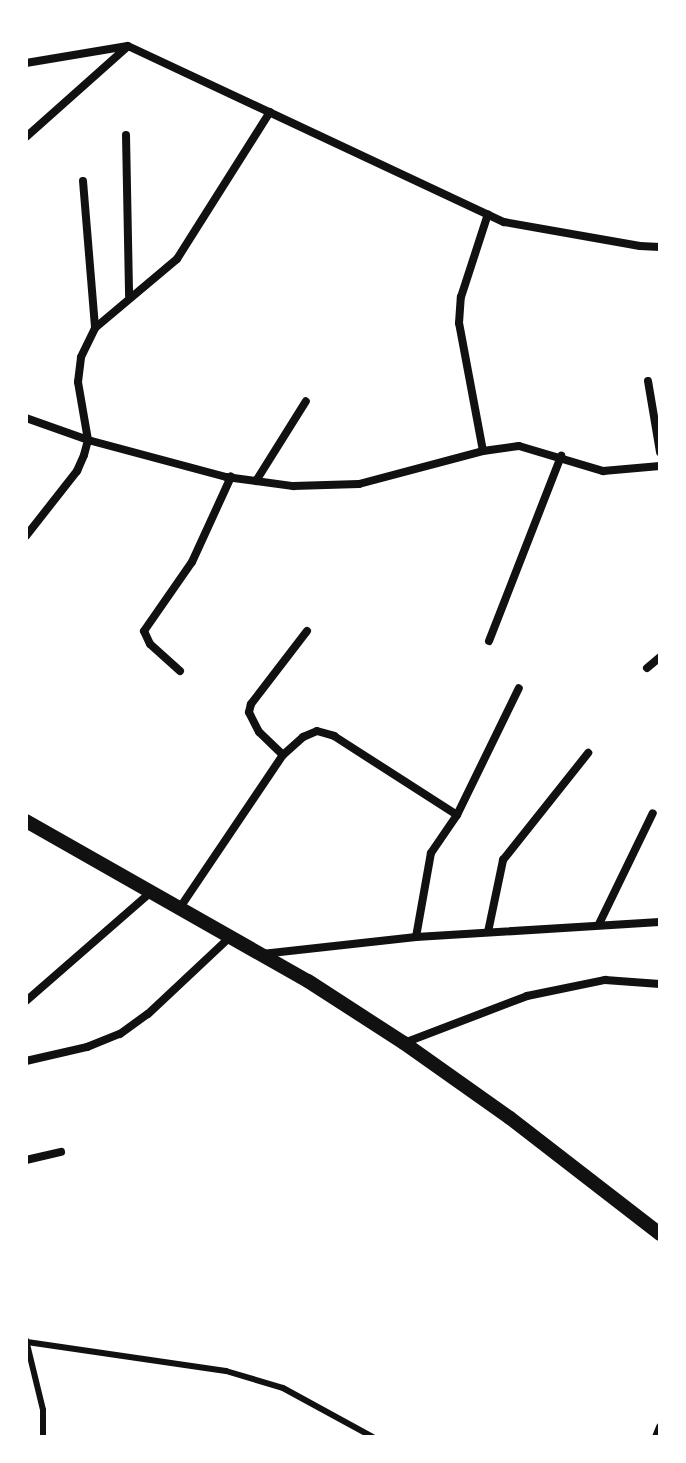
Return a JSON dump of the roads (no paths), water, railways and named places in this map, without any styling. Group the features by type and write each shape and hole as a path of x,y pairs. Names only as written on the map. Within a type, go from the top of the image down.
{"street":[{"path":"26,137 128,46"},
{"path":"26,63 128,46 259,111 270,112 504,222 660,247"},
{"path":"26,536 77,471 88,440 78,382 81,357 95,328 129,296 177,259 270,112"},
{"path":"126,135 129,296"},
{"path":"83,181 95,328"},
{"path":"483,451 459,323 461,297 488,214"},
{"path":"648,381 660,452"},
{"path":"256,481 306,401"},
{"path":"26,418 88,440 231,477 293,486 359,484 483,451 519,446 603,471 660,466"},
{"path":"489,641 561,456"},
{"path":"180,671 150,644 144,631 192,562 231,477"},
{"path":"283,755 259,732 249,712 251,704 307,631"},
{"path":"647,668 660,657"},
{"path":"416,937 431,853 457,815 519,688"},
{"path":"179,910 283,755 303,737 317,731 334,736 457,815"},
{"path":"488,932 503,860 588,753"},
{"path":"599,924 653,813"},
{"path":"26,821 179,910 262,954 404,1043 510,1118 660,1234"},
{"path":"26,1001 150,893"},
{"path":"262,954 416,937 660,922"},
{"path":"26,1061 87,1047 120,1034 148,1014 230,937"},
{"path":"404,1043 527,996 605,980 660,984"},
{"path":"26,1160 61,1152"},
{"path":"656,1437 660,1427"}],"lane":[{"path":"43,1437 43,1410 27,1341 226,1371 283,1388 373,1437"}]}
